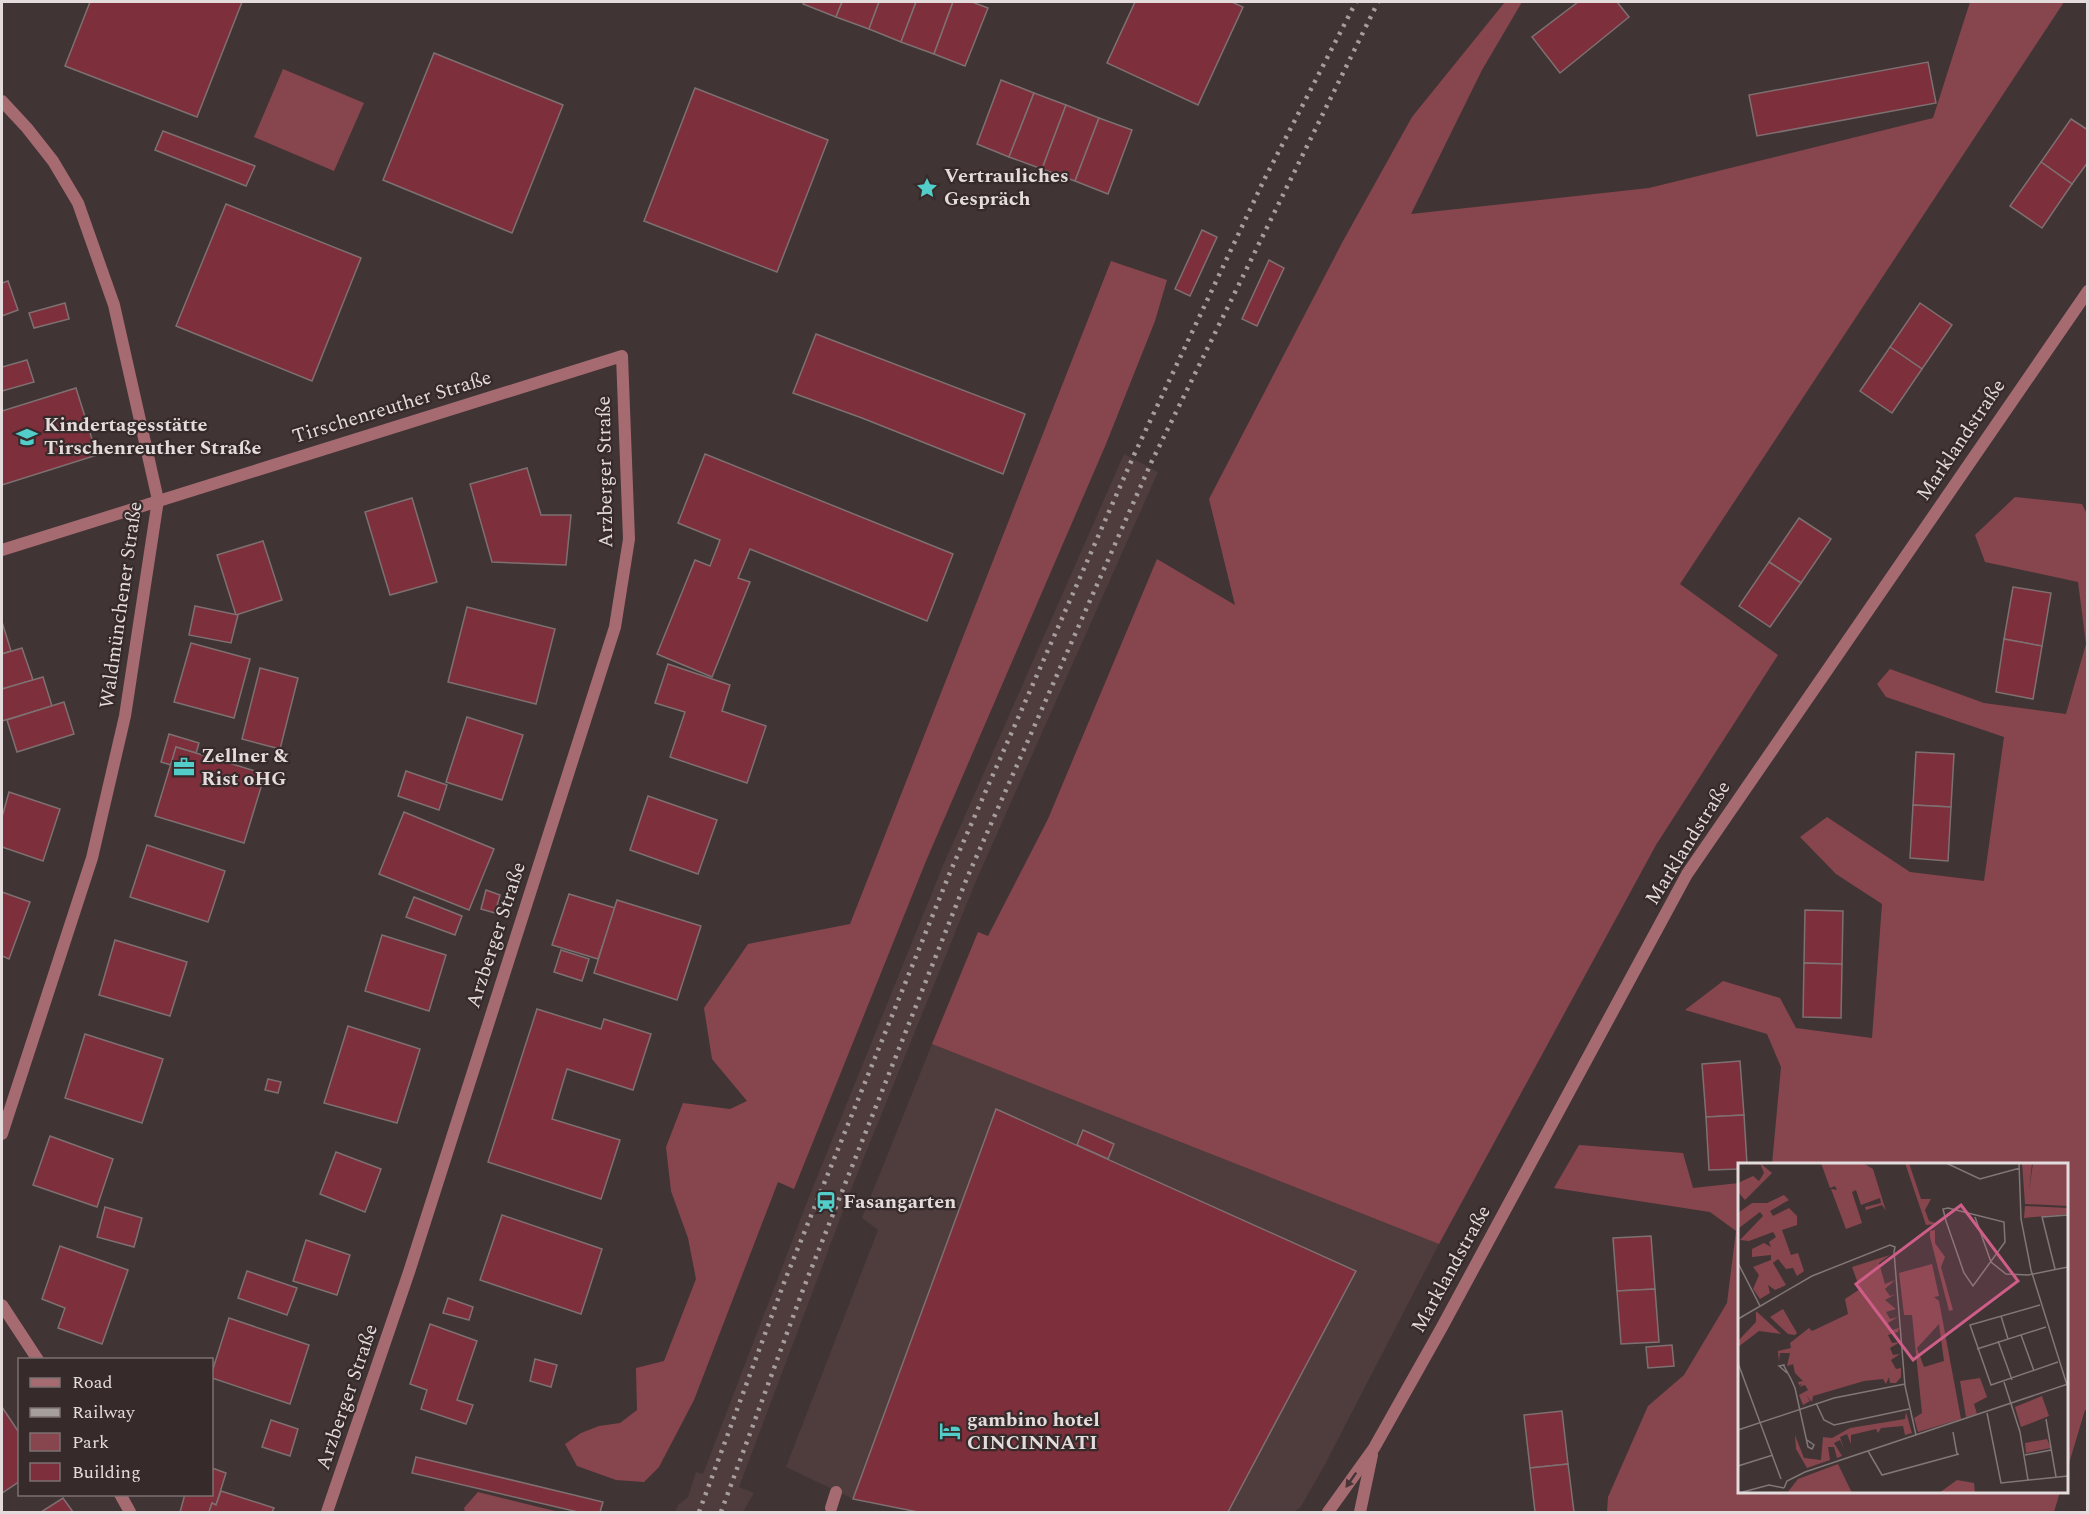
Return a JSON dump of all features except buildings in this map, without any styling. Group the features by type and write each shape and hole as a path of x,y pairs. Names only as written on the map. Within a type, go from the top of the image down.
{"street":[{"name":"Waldmünchener Straße","path":"2,101 53,160 78,203 114,305 159,501 125,716 92,858 2,1134"},
{"name":"Marklandstraße","path":"1328,1512 1374,1448 1442,1328 1687,874 2088,291"},
{"name":"Tirschenreuther Straße","path":"2,550 622,356"},
{"name":"Arzberger Straße","path":"327,1512 346,1462 409,1272 615,627 629,539 622,356"},
{"path":"2,1305 37,1358"},
{"name":"Marklandstraße","path":"1360,1512 1374,1448"},
{"path":"831,1508 836,1492"},
{"path":"121,1496 130,1512"}],"shaded area":[{"path":"1124,454 1158,472 976,881 854,1182 739,1487 754,1493 743,1512 675,1512 678,1505 688,1497 696,1472 703,1474 809,1197 942,868"},
{"path":"932,1044 1439,1244 1300,1508 1293,1512 918,1512 853,1499 786,1467 878,1230 862,1218"}],"green space":[{"path":"1505,2 1522,2 1482,70 1411,214 1649,188 1933,118 1970,2 2064,2 1680,584 1778,655 1656,845 1439,1244 932,1044 978,932 988,936 1048,819 1157,559 1235,605 1209,499 1343,241 1412,117"},
{"path":"283,69 364,103 334,171 254,137"},
{"path":"1111,261 1167,280 1155,321 1106,444 926,861 794,1189 778,1182 694,1400 659,1467 644,1482 616,1480 577,1466 565,1444 581,1433 599,1426 620,1423 637,1410 636,1368 664,1361 696,1279 688,1238 671,1191 666,1147 683,1103 730,1109 747,1101 712,1059 704,1008 748,944 850,924"},
{"path":"2015,497 2082,504 2087,514 2088,1410 2085,1410 2068,1467 2068,1163 1772,1163 1781,1067 1767,1034 1685,1010 1723,981 1780,998 1796,1028 1872,1038 1882,904 1836,874 1800,837 1827,817 1910,872 1984,881 2004,737 1886,697 1877,684 1890,669 1984,703 2066,714 2086,644 2078,582 1985,562 1975,535"},
{"path":"1579,1145 1683,1153 1693,1188 1738,1183 1738,1493 2060,1493 2054,1512 1607,1512 1608,1497 1648,1406 1684,1375 1727,1303 1736,1231 1710,1212 1554,1188"},
{"path":"478,1492 559,1512 465,1512 464,1508"}],"railway":[{"path":"699,1512 785,1280 951,870 1134,455 1264,180 1356,2"},
{"path":"721,1512 804,1287 967,878 1151,463 1378,2"}],"place":[{"name":"Vertrauliches Gespräch","path":"927,188"},
{"name":"Kindertagesstätte Tirschenreuther Straße","path":"27,437"},
{"name":"Zellner & Rist oHG","path":"184,767"},
{"name":"Fasangarten","path":"826,1202"},
{"name":"gambino hotel CINCINNATI","path":"950,1431"}]}
